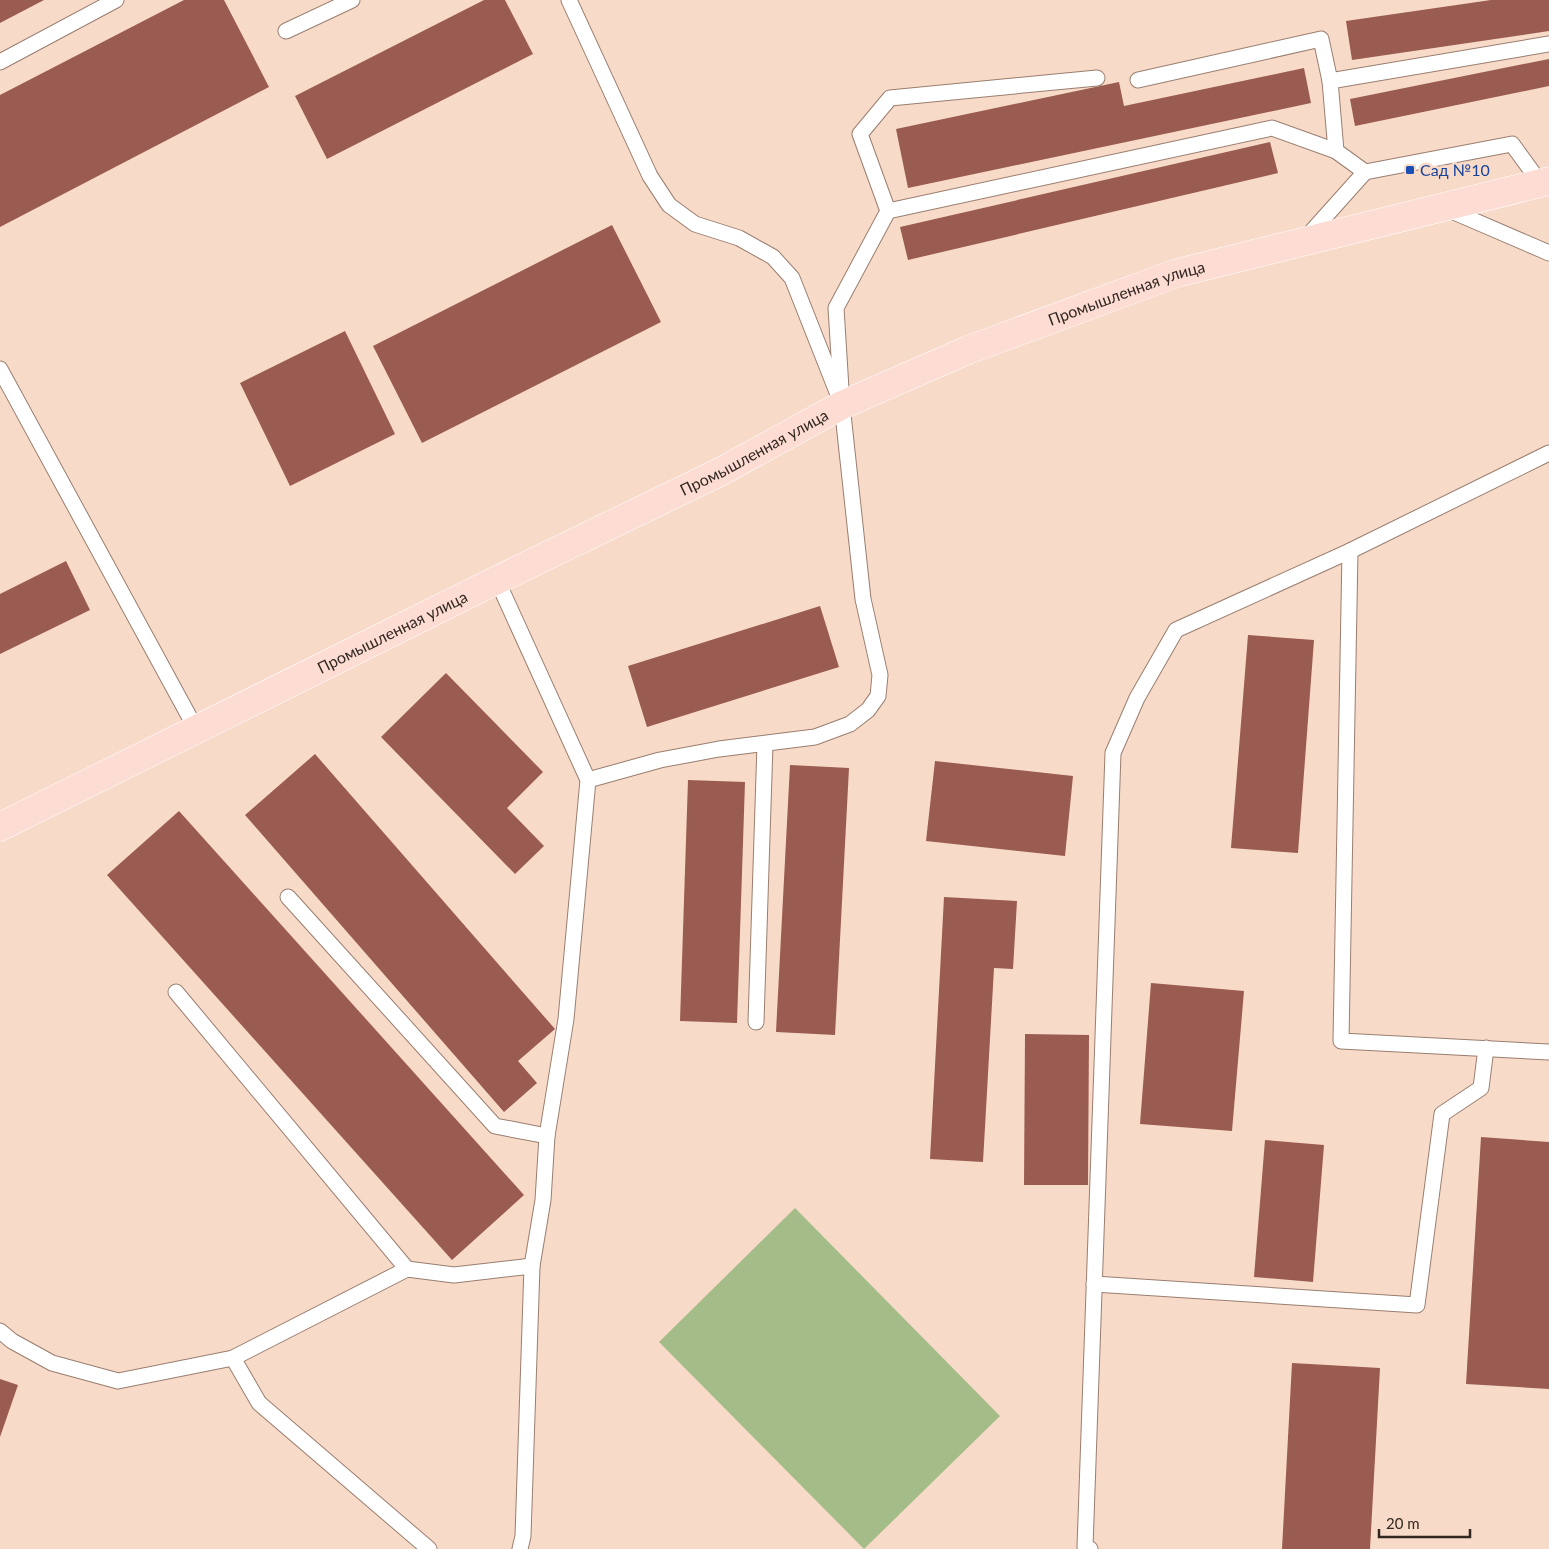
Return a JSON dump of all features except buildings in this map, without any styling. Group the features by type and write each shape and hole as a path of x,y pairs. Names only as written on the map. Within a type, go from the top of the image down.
{"main road":[{"name":"Промышленная улица","path":"0,827 497,580 720,472 842,405 968,350 1177,273 1545,182"}],"lane":[{"path":"0,62 116,0"},
{"path":"286,31 352,0"},
{"path":"569,0 650,176 669,205 695,224 739,238 773,257 792,278 842,405"},
{"path":"1138,80 1321,39 1330,82 1336,151"},
{"path":"1330,82 1549,44"},
{"path":"588,780 660,760 719,749 815,737 850,724 868,710 878,696 880,676 863,599 842,405 836,308 888,211 860,134 890,98 1097,78"},
{"path":"888,211 1272,128 1336,151 1365,172"},
{"path":"1302,242 1365,172 1512,144 1545,182"},
{"path":"1443,207 1549,253"},
{"path":"0,369 196,729"},
{"path":"1090,1549 1085,1547 1113,753 1137,698 1176,630 1350,551 1549,453"},
{"path":"1350,551 1341,1041 1549,1052"},
{"path":"497,580 588,780 566,1019 546,1136 543,1200 532,1266 523,1536 520,1549"},
{"path":"756,1022 765,744"},
{"path":"288,897 495,1126 546,1136"},
{"path":"176,992 407,1269"},
{"path":"1094,1284 1417,1305 1442,1114 1481,1088 1486,1048"},
{"path":"0,1331 12,1341 52,1363 118,1381 234,1358 407,1269 454,1275 532,1266"},
{"path":"234,1358 259,1403 430,1549"}],"green space":[{"path":"795,1208 1000,1416 864,1549 659,1342"}],"place":[{"name":"Сад №10","path":"1410,170"}]}
